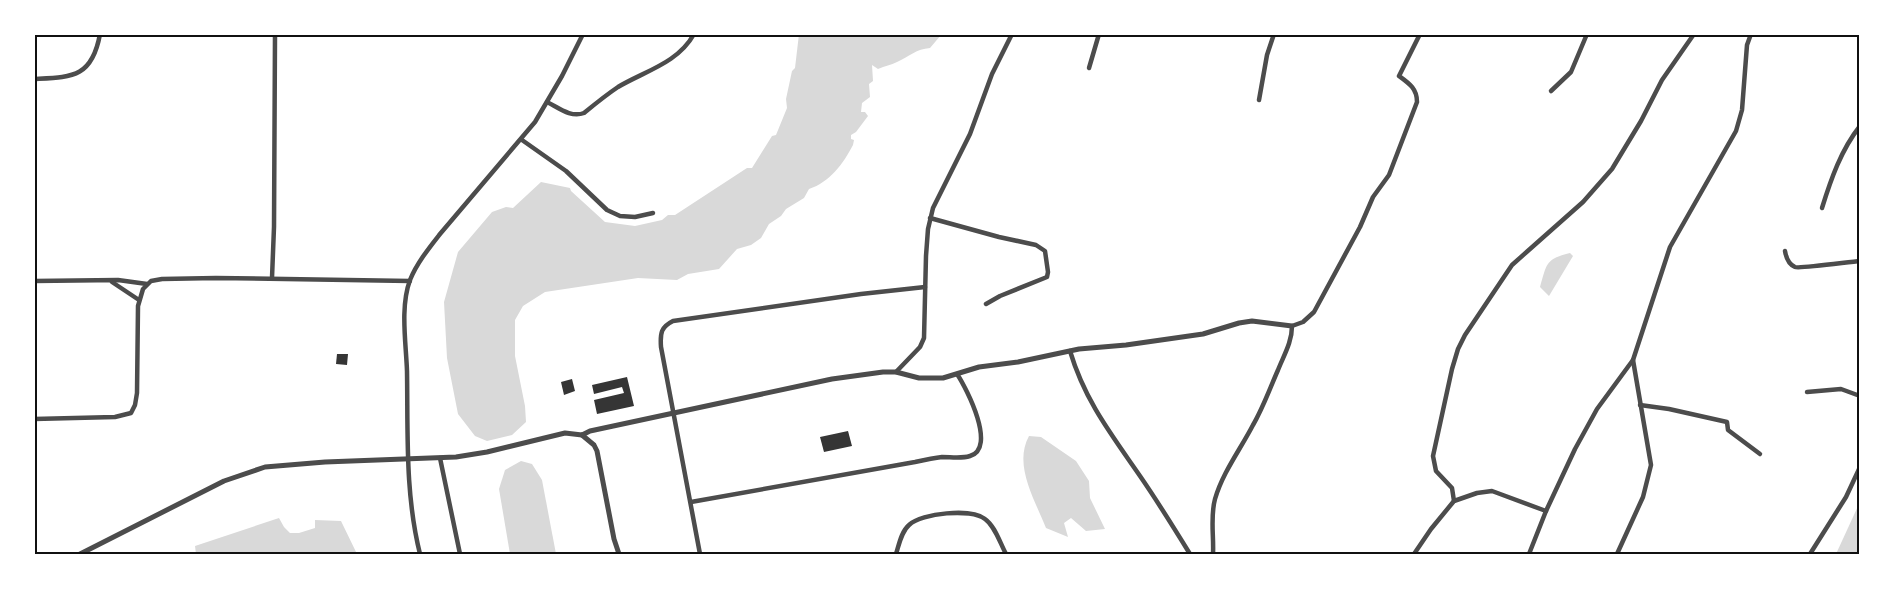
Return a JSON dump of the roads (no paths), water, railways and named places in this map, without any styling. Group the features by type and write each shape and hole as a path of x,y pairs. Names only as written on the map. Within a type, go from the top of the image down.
{"street":[{"path":"34,80 72,76 82,71 93,57 100,34"},
{"path":"272,278 274,34"},
{"path":"420,555 410,499 408,459 405,315 410,281 427,251 440,234 522,140 548,102 583,34"},
{"path":"548,102 578,115 617,88 676,57 694,34"},
{"path":"896,372 920,347 924,338 925,287 930,218 933,208 970,134 992,74 1012,34"},
{"path":"1089,68 1099,34"},
{"path":"1259,100 1267,55 1274,34"},
{"path":"582,435 590,431 832,379 896,372 930,379 979,367 1018,362 1070,351 1203,334 1252,321 1292,326 1303,322 1314,312 1360,227 1373,197 1389,174 1418,102 1417,93 1399,76 1420,34"},
{"path":"1551,91 1571,72 1587,34"},
{"path":"1454,501 1452,488 1436,471 1433,456 1452,369 1465,335 1512,265 1582,202 1612,169 1662,81 1694,34"},
{"path":"1529,555 1546,511 1585,429 1633,360 1670,247 1736,131 1742,110 1747,72 1746,56 1751,34"},
{"path":"1822,208 1837,167 1852,136 1860,126"},
{"path":"522,140 566,171 607,210 620,216 635,217 653,213"},
{"path":"930,218 1036,245 1045,251 1047,277 986,304"},
{"path":"1785,250 1786,258 1791,265 1801,268 1827,263 1860,261"},
{"path":"34,281 108,280 147,284 162,279 272,278 410,281"},
{"path":"108,280 124,288 139,300"},
{"path":"34,419 115,417 131,413 137,393 137,312 139,300 147,284"},
{"path":"700,555 661,347 660,334 664,326 673,321 925,287"},
{"path":"1214,555 1212,517 1214,501 1233,458 1254,423 1286,352 1292,336 1292,326"},
{"path":"1070,351 1078,377 1094,410 1149,489 1190,555"},
{"path":"1617,555 1643,497 1650,474 1651,454 1633,360"},
{"path":"691,502 941,457 972,456 979,450 982,441 974,408 965,385 957,374"},
{"path":"1807,392 1841,389 1860,396"},
{"path":"1640,405 1670,409 1727,422 1728,430 1760,454"},
{"path":"80,555 224,481 265,467 325,462 440,458 487,452 565,433 582,435 594,445 619,555"},
{"path":"440,458 460,555"},
{"path":"1810,555 1846,497 1860,467"},
{"path":"1414,555 1431,529 1454,501 1484,491 1546,511"},
{"path":"896,555 902,535 908,526 916,521 926,517 971,512 982,516 989,522 1006,555"}]}
